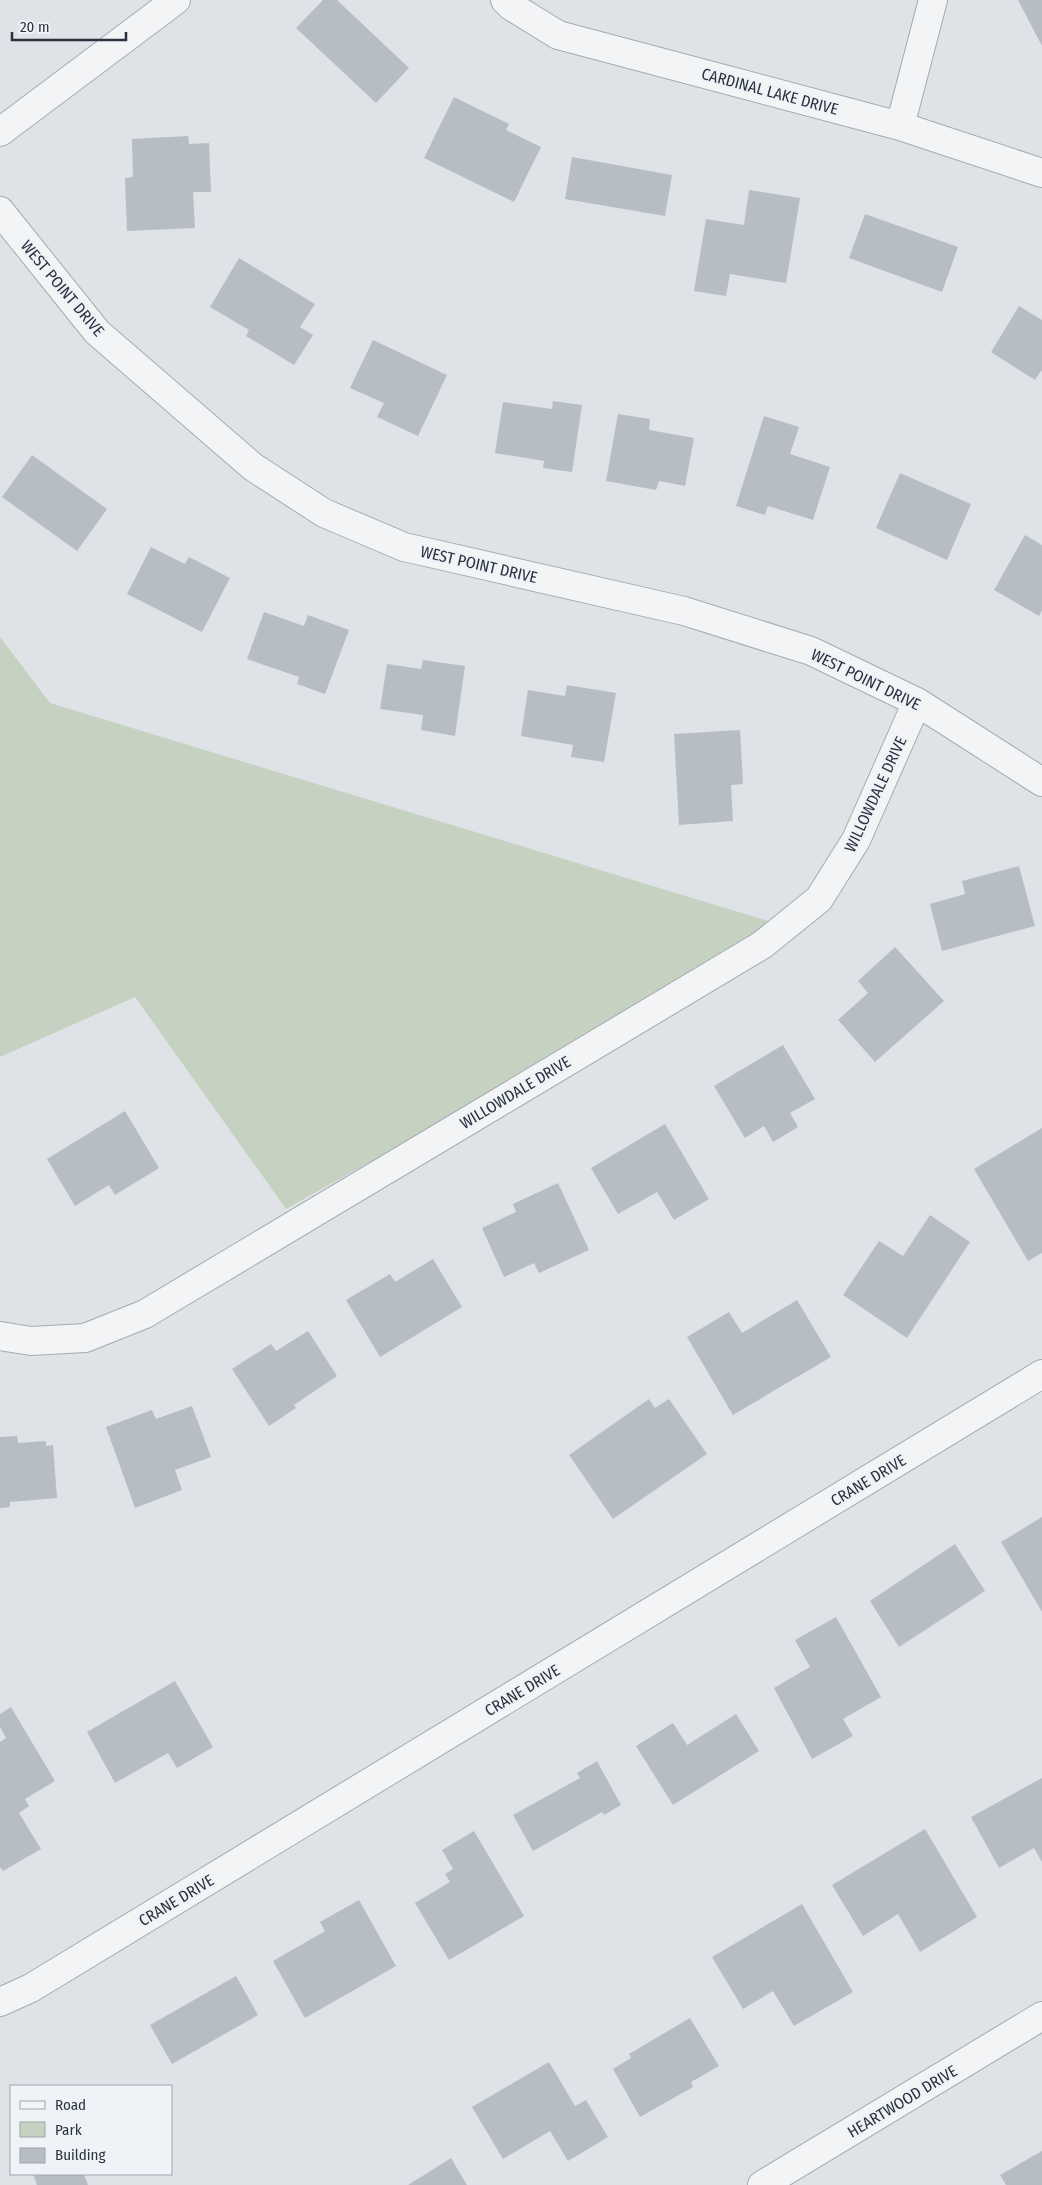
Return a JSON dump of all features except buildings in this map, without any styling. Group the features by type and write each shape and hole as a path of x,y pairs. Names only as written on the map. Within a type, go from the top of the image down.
{"street":[{"path":"0,132 176,0"},
{"name":"CARDINAL LAKE DRIVE","path":"504,0 558,35 900,126 1042,173"},
{"path":"900,126 933,0"},
{"name":"WEST POINT DRIVE","path":"0,211 97,332 253,467 324,513 404,547 684,611 811,651 918,702 1042,782"},
{"name":"WILLOWDALE DRIVE","path":"0,1336 31,1341 85,1338 145,1314 762,945 819,899 856,840 918,702"},
{"name":"CRANE DRIVE","path":"0,2002 32,1988 1042,1374"},
{"name":"HEARTWOOD DRIVE","path":"762,2185 1042,2016"}],"green space":[{"path":"0,637 50,703 788,927 286,1209 135,997 0,1057"}]}
